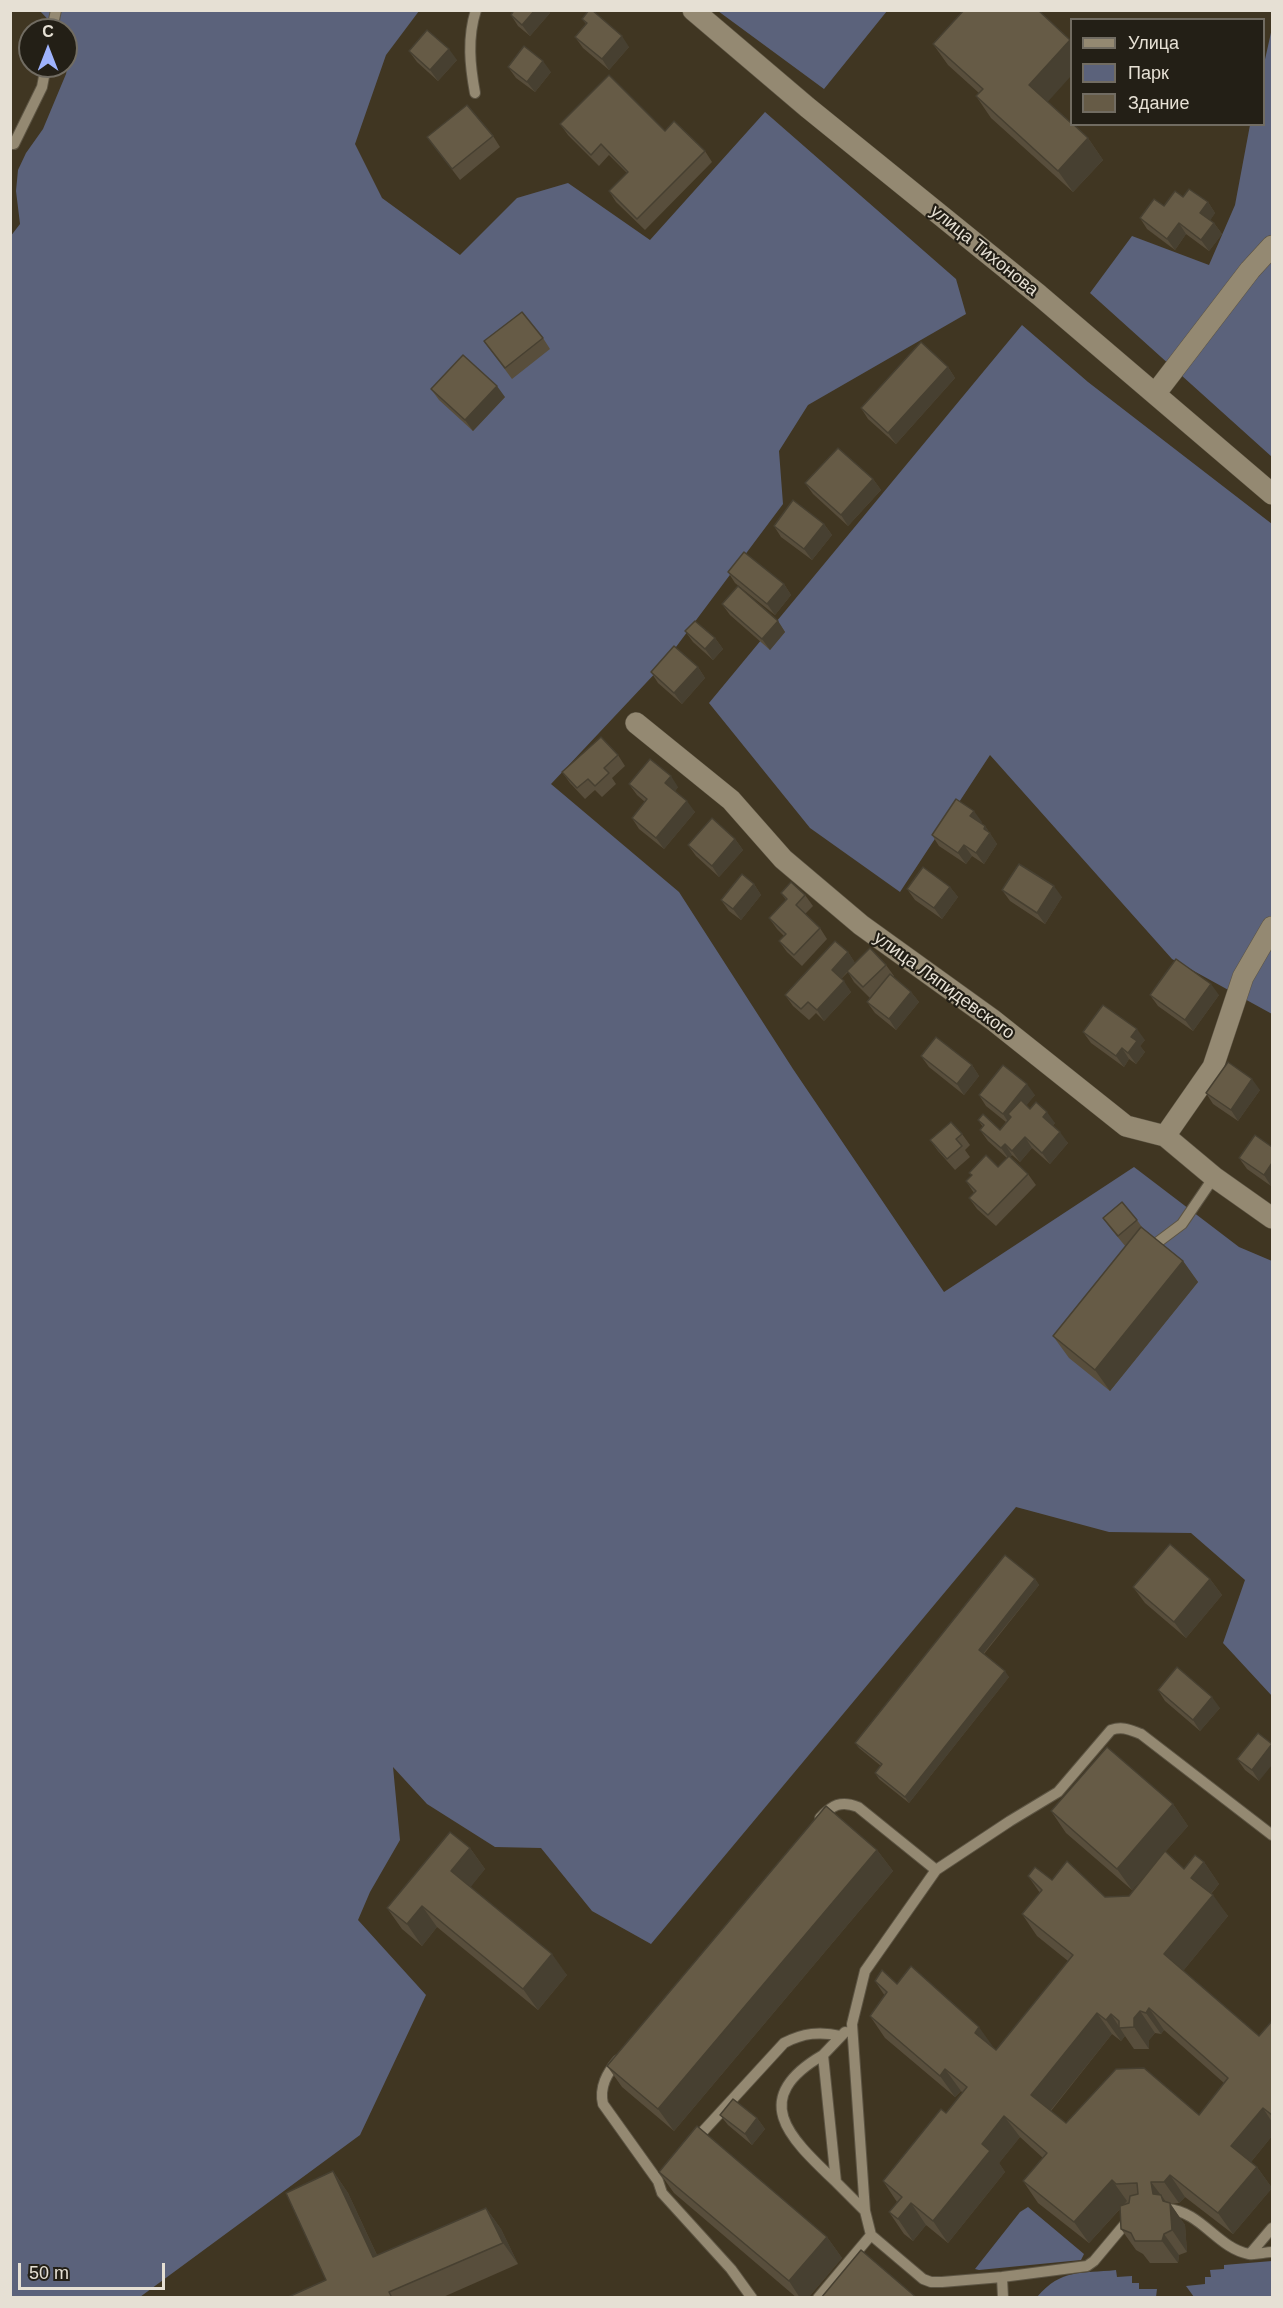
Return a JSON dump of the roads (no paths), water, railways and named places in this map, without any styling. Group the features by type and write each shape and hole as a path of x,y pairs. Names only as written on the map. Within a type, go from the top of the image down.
{"street":[{"name":"улица Тихонова","path":"693,10 1272,494"},
{"path":"1155,394 1250,270 1272,246"},
{"name":"улица Ляпидевского","path":"636,723 731,800 783,859 861,925 993,1020 1126,1126 1165,1136 1214,1177 1272,1218"},
{"path":"1165,1136 1212,1067 1243,977 1272,927"}],"lane":[{"path":"475,93 470,38 476,10"},
{"path":"10,144 14,144 42,87 44,78"},
{"path":"1158,1242 1182,1224 1214,1177"},
{"path":"1140,2212 1123,2224 1094,2261 1087,2266 1002,2277 931,2282 923,2279 871,2235 865,2211 852,2024 865,1971 936,1870 1058,1792 1111,1730 1128,1729 1141,1734 1272,1835"},
{"path":"813,1828 827,1810 836,1804 847,1803 858,1807 936,1870"},
{"path":"852,2024 823,2055 806,2065 790,2081 781,2097 781,2114 789,2132 865,2211"},
{"path":"689,2146 784,2043 798,2036 815,2032 841,2036"},
{"path":"627,2050 612,2068 601,2094 603,2104 662,2177 662,2193 731,2269 753,2298"},
{"path":"823,2055 836,2182"},
{"path":"1167,2209 1179,2210 1193,2217 1230,2245 1250,2254 1272,2252"},
{"path":"1250,2254 1272,2228"},
{"path":"818,2298 871,2235"},
{"path":"1002,2277 1003,2298"}]}
